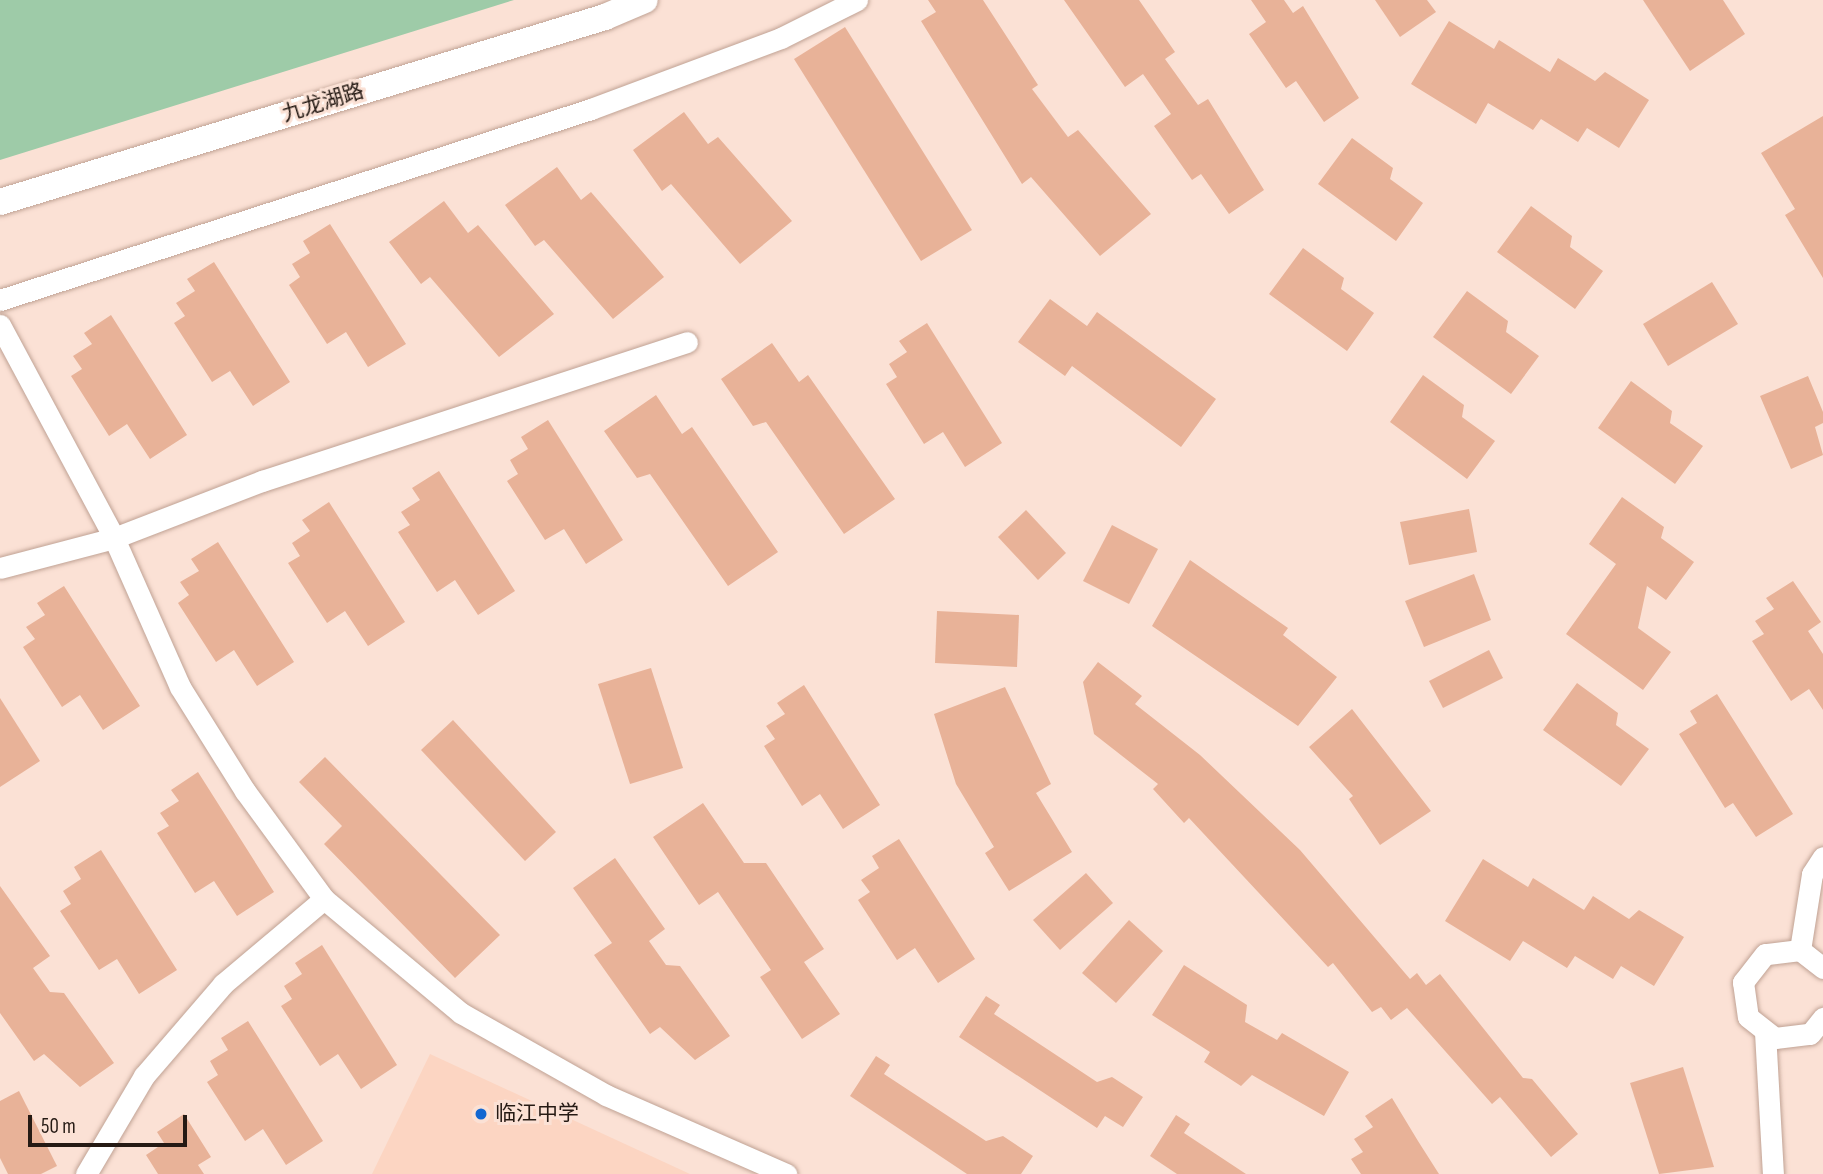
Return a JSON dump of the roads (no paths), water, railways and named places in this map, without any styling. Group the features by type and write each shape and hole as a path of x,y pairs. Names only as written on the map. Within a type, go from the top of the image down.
{"street":[{"name":"九龙湖路","path":"0,202 606,18 645,0"},
{"path":"0,300 591,109 781,38 857,0"},
{"path":"0,325 114,538 180,687 245,792 324,899 461,1013 606,1096 786,1174"},
{"path":"0,568 114,538 262,481 687,342"},
{"path":"1800,950 1812,874 1823,857"},
{"path":"86,1174 144,1076 223,984 324,899"},
{"path":"1823,968 1800,950 1765,954 1743,982 1748,1017 1775,1038 1810,1034 1823,1018"},
{"path":"1765,1032 1773,1174"}],"place":[{"name":"临江中学","path":"481,1114"}]}
